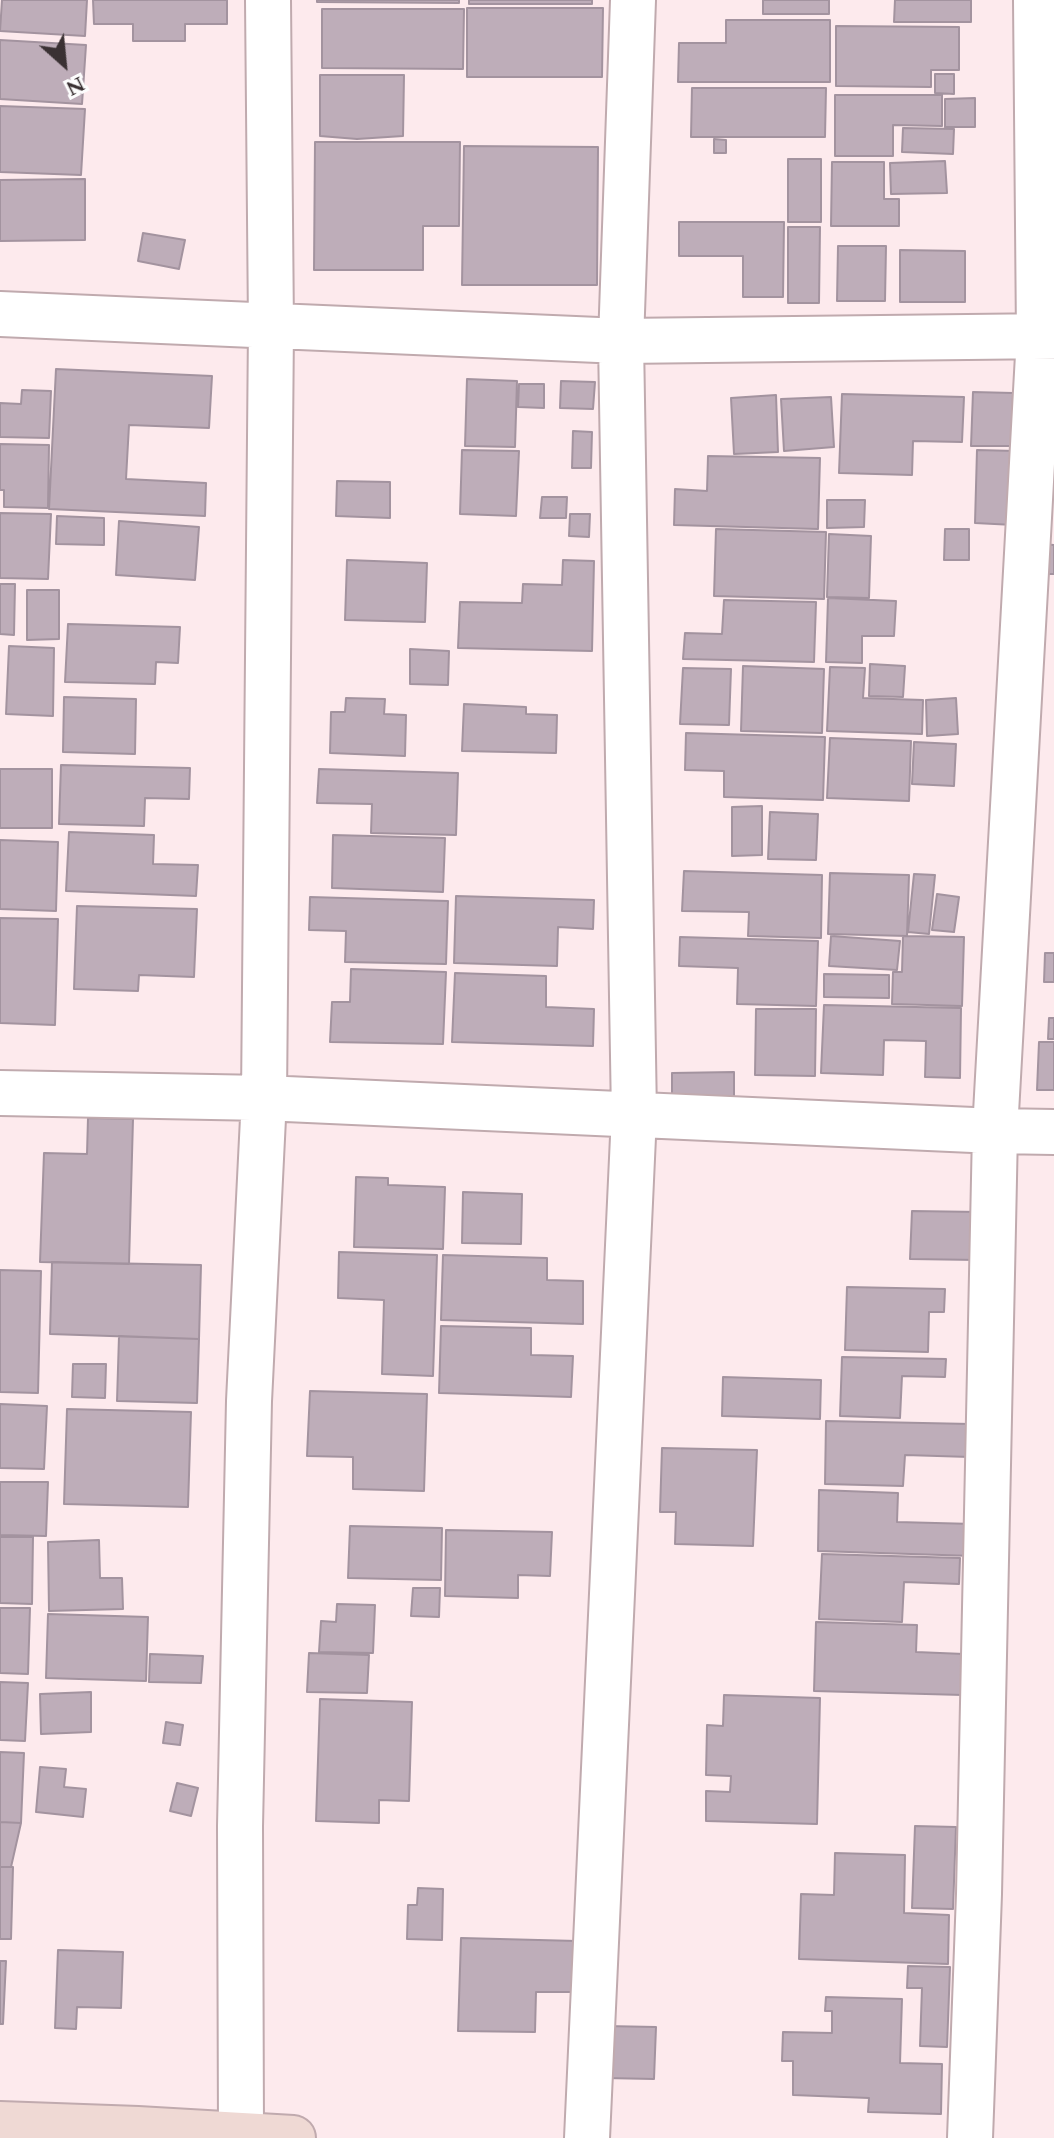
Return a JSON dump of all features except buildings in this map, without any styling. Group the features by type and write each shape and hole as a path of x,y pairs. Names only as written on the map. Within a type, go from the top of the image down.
{"street":[{"path":"241,2135 240,1826 249,1401 264,1098 271,327 268,0"},
{"path":"587,2138 634,1115 621,341 633,0"},
{"path":"970,2138 979,1894 995,1131 1047,336 1036,0"},
{"path":"0,314 621,341 1047,336"},
{"path":"0,1093 264,1098 1054,1132"},
{"path":"0,2124 293,2138"}]}
